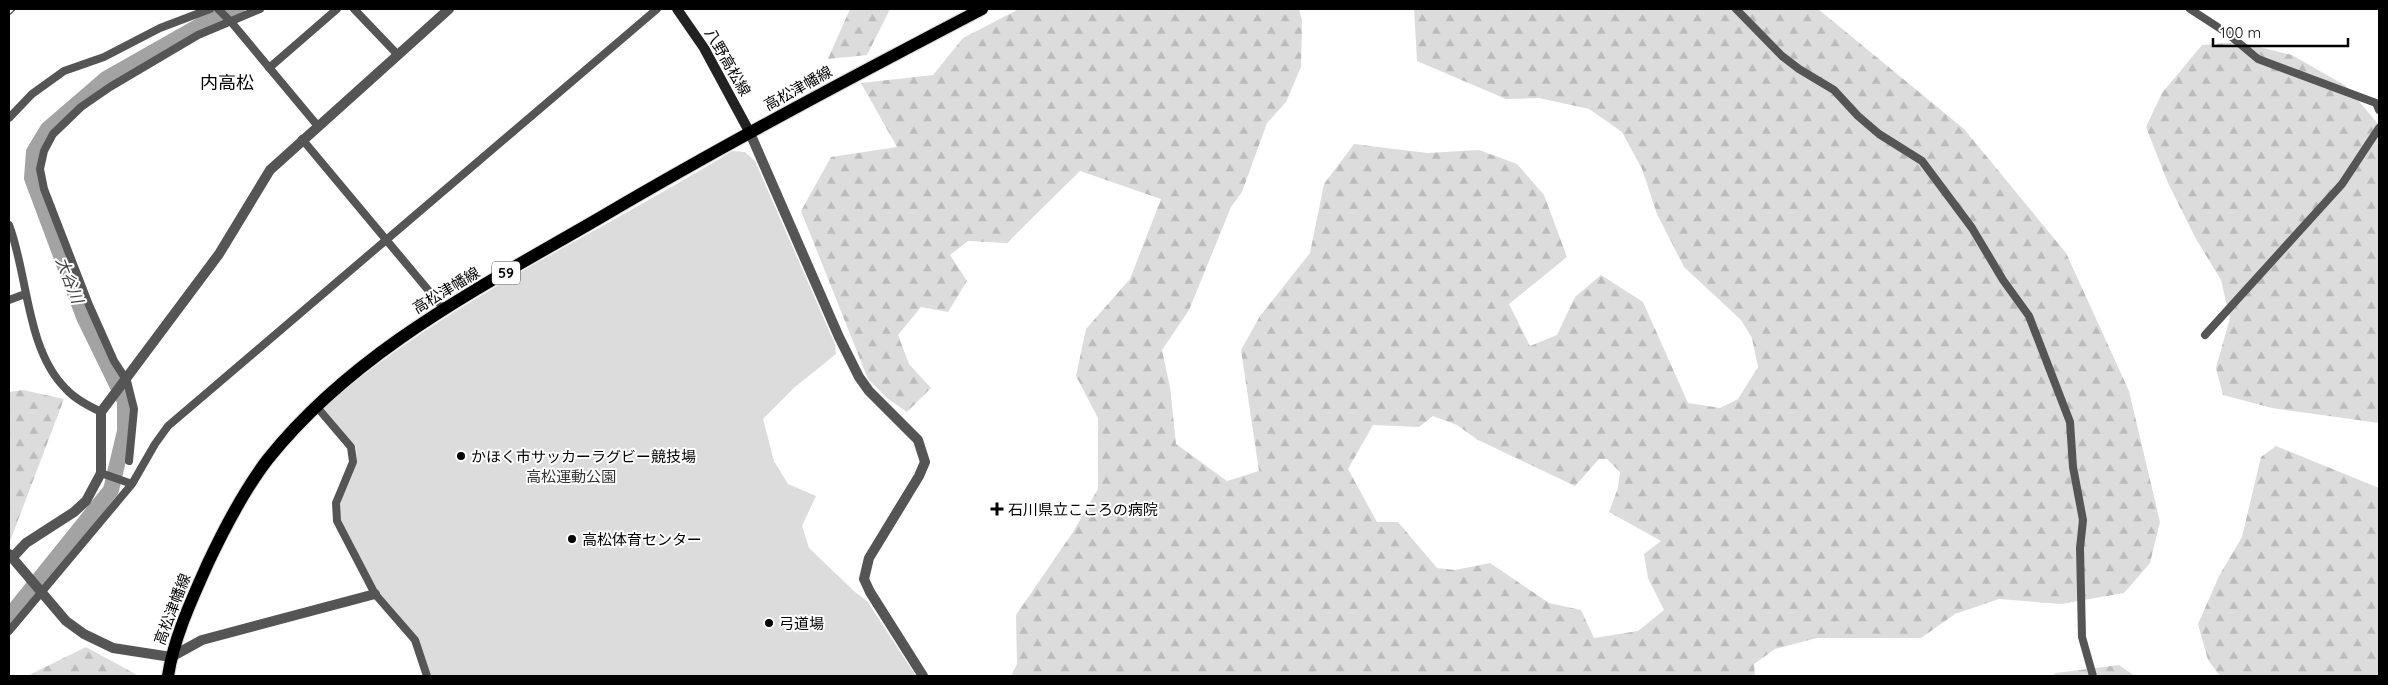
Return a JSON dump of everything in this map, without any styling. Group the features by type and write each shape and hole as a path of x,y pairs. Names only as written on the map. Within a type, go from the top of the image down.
{"main road":[{"name":"八野高松線","path":"677,9 724,82 750,133"},
{"name":"高松津幡線","path":"168,676 171,657 198,585 242,499 266,461 295,427 340,382 384,348 444,309 801,103 982,9"}],"street":[{"path":"9,118 32,94 64,71 104,57 160,28 215,9 230,21 317,125"},
{"path":"128,461 134,410 124,379 89,305 44,189 40,169 44,151 53,134 82,107 110,87 198,35 260,9"},
{"path":"269,68 337,9"},
{"path":"354,9 397,54"},
{"path":"375,594 202,640 171,657 113,648 94,640 66,621 10,556 26,543 74,512 86,500 105,474 101,412 114,392 219,254 270,170 317,125 448,9"},
{"path":"9,631 130,483 154,444 168,426 657,9"},
{"path":"1736,9 1782,56 1834,90 1858,116 1879,134 1922,161 1972,228 2002,280 2028,316 2070,422 2074,467 2083,520 2080,548 2082,637 2093,676"},
{"path":"2190,9 2227,33 2258,59 2376,103 2379,110"},
{"path":"2205,335 2342,184 2379,128"},
{"path":"750,133 855,370 869,391 918,440 923,454 925,462 919,476 869,558 864,578 870,592 923,676"},
{"path":"302,139 444,309"},
{"path":"9,225 25,294 45,359 66,389 101,412"},
{"path":"9,300 25,294"},
{"path":"316,406 354,453 353,462 336,503 337,521 375,594 415,640 427,676"},
{"path":"105,474 130,483"}],"green space":[{"path":"850,9 890,9 867,55 828,59"},
{"path":"1019,9 1299,9 1302,20 1301,67 1286,102 1267,123 1242,192 1231,207 1189,310 1162,350 1170,387 1176,444 1227,481 1259,471 1241,350 1260,316 1310,253 1324,184 1354,144 1427,153 1479,150 1517,164 1544,195 1567,257 1509,304 1530,346 1557,335 1575,297 1601,275 1643,302 1688,403 1720,408 1738,399 1758,367 1752,338 1741,320 1684,267 1657,214 1642,169 1622,132 1589,109 1539,98 1506,99 1417,61 1414,9 1818,9 1964,129 2066,253 2129,391 2160,522 2150,563 2124,593 2061,604 1999,599 1955,614 1921,638 1817,638 1775,649 1754,664 1755,676 1011,676 1017,664 1016,615 1073,532 1098,489 1098,418 1076,376 1086,329 1130,279 1161,199 1080,171 1007,243 968,241 950,255 967,281 948,312 921,307 898,335 909,364 931,388 907,412 887,398 868,379 801,211 831,157 897,147 861,83 933,75 963,38","holes":["1433,416 1457,425 1478,440 1575,486 1599,459 1607,459 1620,472 1618,488 1609,512 1661,541 1644,554 1648,578 1664,610 1638,631 1594,638 1581,610 1549,603 1490,563 1455,570 1437,568 1398,522 1377,522 1348,469 1373,425 1419,427"]},
{"path":"2238,42 2292,55 2346,86 2379,125 2379,423 2272,408 2223,395 2216,368 2230,318 2221,280 2196,239 2168,183 2146,127 2162,93 2202,45"},
{"name":"高松運動公園","path":"732,151 745,152 755,161 835,344 836,354 795,387 763,419 774,461 788,484 816,496 802,526 809,548 867,601 916,676 431,676 418,639 382,599 339,519 342,499 354,467 356,447 322,409 369,371 469,303"},
{"path":"23,390 64,399 9,544 9,392"},
{"path":"2276,446 2379,488 2379,676 2220,676 2208,660 2198,624 2219,576 2242,537 2261,457"},
{"path":"86,647 139,676 27,676"},
{"path":"2119,665 2135,676 2051,676 2056,673"}],"waterway":[{"name":"大谷川","path":"9,617 111,490 125,431 125,401 84,317 32,178 34,152 48,129 106,79 203,24 237,9"}],"railway":[{"path":"9,13 13,9"}],"place":[{"name":"かほく市サッカーラグビー競技場","path":"461,456"},
{"name":"石川県立こころの病院","path":"997,509"},
{"name":"高松体育センター","path":"572,539"},
{"name":"弓道場","path":"769,623"}],"district":[{"name":"内高松","path":"227,82"}]}
